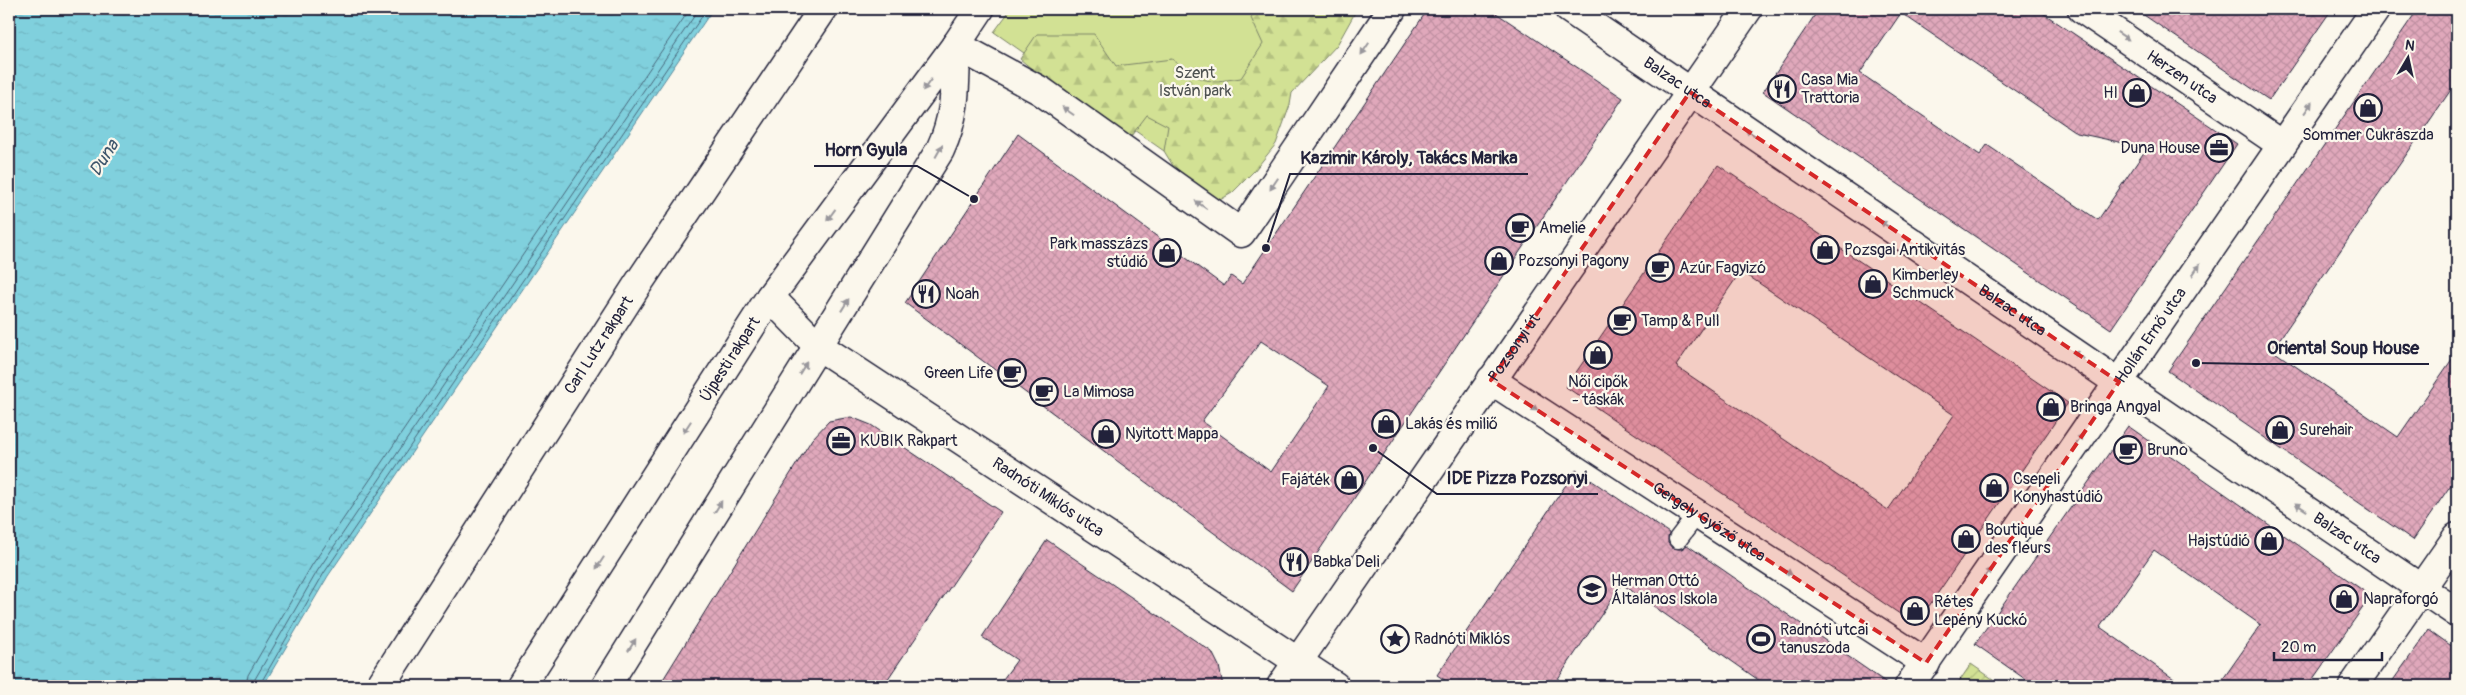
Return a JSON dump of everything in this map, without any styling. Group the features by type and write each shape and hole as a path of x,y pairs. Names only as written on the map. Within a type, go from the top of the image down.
{"street":[{"name":"Carl Lutz rakpart","path":"380,686 638,284 823,9"},
{"name":"Újpesti rakpart","path":"521,686 770,297 956,45 980,9"},
{"path":"606,686 940,150 950,129 954,105 956,45 1041,91 1241,233 1392,9"},
{"name":"Balzac utca","path":"1569,9 2457,613"},
{"name":"Pozsonyi út","path":"1281,686 1748,9"},
{"name":"Herzen utca","path":"2082,9 2282,145"},
{"name":"Hollán Ernő utca","path":"1910,686 2376,9"},
{"name":"Radnóti Miklós utca","path":"770,297 818,345 1335,686"},
{"name":"Gergely Győző utca","path":"1491,380 1926,662"},
{"path":"2353,686 2457,537"}],"lane":[{"path":"1678,539 1697,514"}],"highlighted area":[{"path":"1690,92 2119,382 1926,663 1491,380"}],"green space":[{"name":"Szent István park","path":"1011,9 1333,9 1214,186 994,32"},
{"name":"Szent István park","path":"1258,9 1357,9 1337,45 1292,93 1290,105 1276,144 1254,171 1232,193 1218,201 1180,177 1164,151 1168,126 1147,115 1128,140 1072,103 1020,59 1037,34 1094,34 1116,66 1172,59 1197,77 1210,81 1241,78 1263,44 1251,18"},
{"path":"1971,664 2003,686 1956,686"}],"water":[{"name":"Duna","path":"9,9 713,9 328,576 263,686 9,686"}],"building":[{"path":"1428,9 1490,9 1623,98 1292,591 905,303 1018,134 1224,286 1231,276 1242,284","holes":["1261,341 1329,386 1271,472 1202,421"]},
{"path":"1819,9 2037,9 2237,144 2111,329 1763,92","holes":["1901,13 2077,133 2147,148 2098,220 1987,145 1980,155 1860,73"]},
{"path":"2135,9 2332,9 2269,100"},
{"path":"2418,9 2457,9 2457,81 2272,350 2398,437 2457,352 2457,476 2413,540 2168,371"},
{"path":"1718,165 2068,403 1916,625 1566,387","holes":["1741,271 1954,415 1888,510 1676,366"]},
{"path":"851,417 871,425 1001,512 883,686 659,686 812,439 829,421"},
{"path":"2128,426 2371,596 2308,686 2218,686 2261,625 2154,550 2100,627 2184,686 2035,686 1975,644"},
{"name":"Herman Ottó Általános Iskola","path":"1576,470 1669,533 1668,543 1672,548 1682,549 1687,545 1891,686 1767,686 1622,584 1553,686 1454,686 1437,675"},
{"path":"1047,540 1212,652 1219,666 1223,686 998,686 1017,660 982,637"},
{"path":"2429,630 2457,650 2457,686 2389,686"}],"place":[{"name":"Casa Mia Trattoria","path":"1782,89"},
{"name":"HI","path":"2137,93"},
{"name":"Sommer Cukrászda","path":"2368,108"},
{"name":"Duna House","path":"2219,148"},
{"name":"Horn Gyula","path":"974,199"},
{"name":"Amelie","path":"1520,228"},
{"name":"Kazimir Károly, Takács Marika","path":"1266,248"},
{"name":"Pozsgai Antikvitás","path":"1825,250"},
{"name":"Park masszázs stúdió","path":"1167,253"},
{"name":"Pozsonyi Pagony","path":"1499,261"},
{"name":"Azúr Fagyizó","path":"1660,268"},
{"name":"Kimberley Schmuck","path":"1873,284"},
{"name":"Noah","path":"926,294"},
{"name":"Tamp & Pull","path":"1622,321"},
{"name":"Női cipők - táskák","path":"1598,355"},
{"name":"Oriental Soup House","path":"2196,363"},
{"name":"Green Life","path":"1012,373"},
{"name":"La Mimosa","path":"1044,392"},
{"name":"Bringa Angyal","path":"2051,407"},
{"name":"Lakás és miliő","path":"1386,424"},
{"name":"Surehair","path":"2280,430"},
{"name":"Nyitott Mappa","path":"1106,434"},
{"name":"KUBIK Rakpart","path":"841,441"},
{"name":"IDE Pizza Pozsonyi","path":"1373,448"},
{"name":"Bruno","path":"2128,450"},
{"name":"Fajáték","path":"1349,480"},
{"name":"Csepeli Konyhastúdió","path":"1994,488"},
{"name":"Boutique des fleurs","path":"1966,539"},
{"name":"Hajstúdió","path":"2269,541"},
{"name":"Babka Deli","path":"1294,562"},
{"name":"Herman Ottó Általános Iskola","path":"1592,590"},
{"name":"Napraforgó","path":"2344,599"},
{"name":"Rétes Lepény Kuckó","path":"1915,611"},
{"name":"Radnóti Miklós","path":"1395,639"},
{"name":"Radnóti utcai tanuszoda","path":"1761,639"}]}
